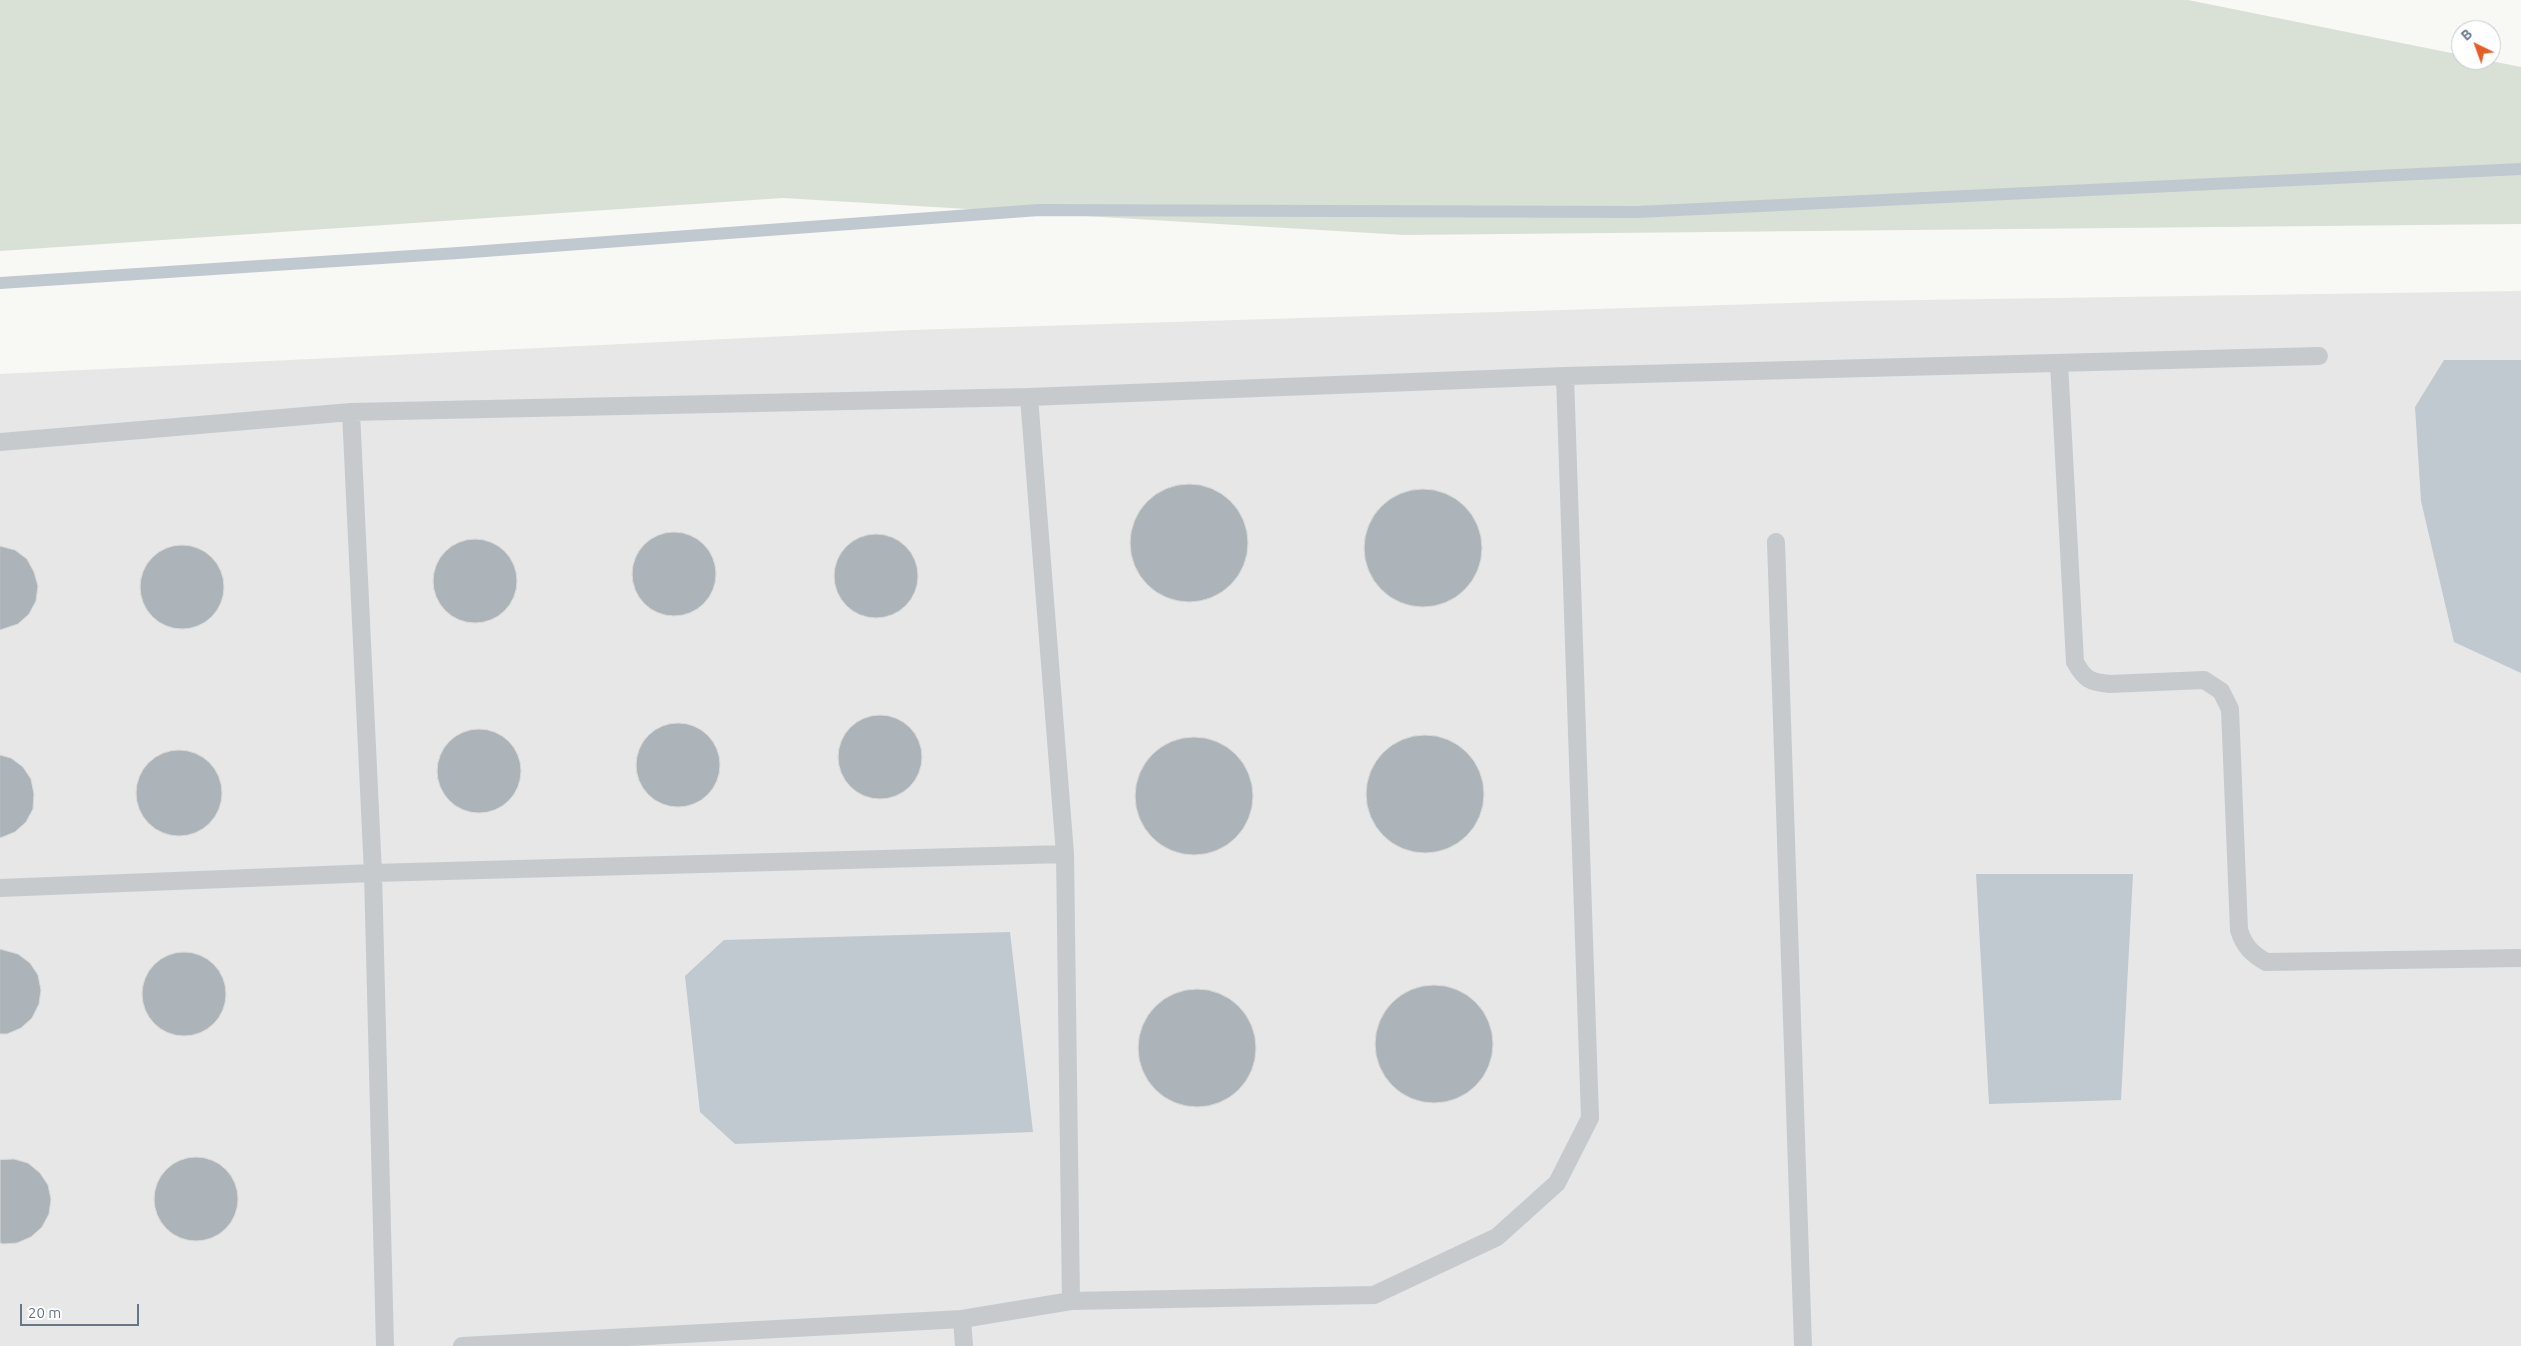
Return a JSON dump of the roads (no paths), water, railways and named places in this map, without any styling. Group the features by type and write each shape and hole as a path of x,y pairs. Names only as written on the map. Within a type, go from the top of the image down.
{"lane":[{"path":"0,442 351,412 1029,397 1565,376 2319,356"},
{"path":"2060,363 2074,662 2083,676 2095,683 2204,680 2221,692 2230,709 2239,930 2243,942 2253,955 2266,962 2521,958"},
{"path":"462,1346 962,1319 1071,1301 1374,1295 1497,1237 1557,1183 1590,1118 1565,376"},
{"path":"1029,397 1065,854 1071,1301"},
{"path":"351,412 373,872 385,1346"},
{"path":"1776,542 1803,1346"},
{"path":"0,888 373,872 1065,854"},
{"path":"962,1319 964,1346"}],"waterway":[{"path":"0,283 458,253 1039,210 1637,212 2521,169"}]}
